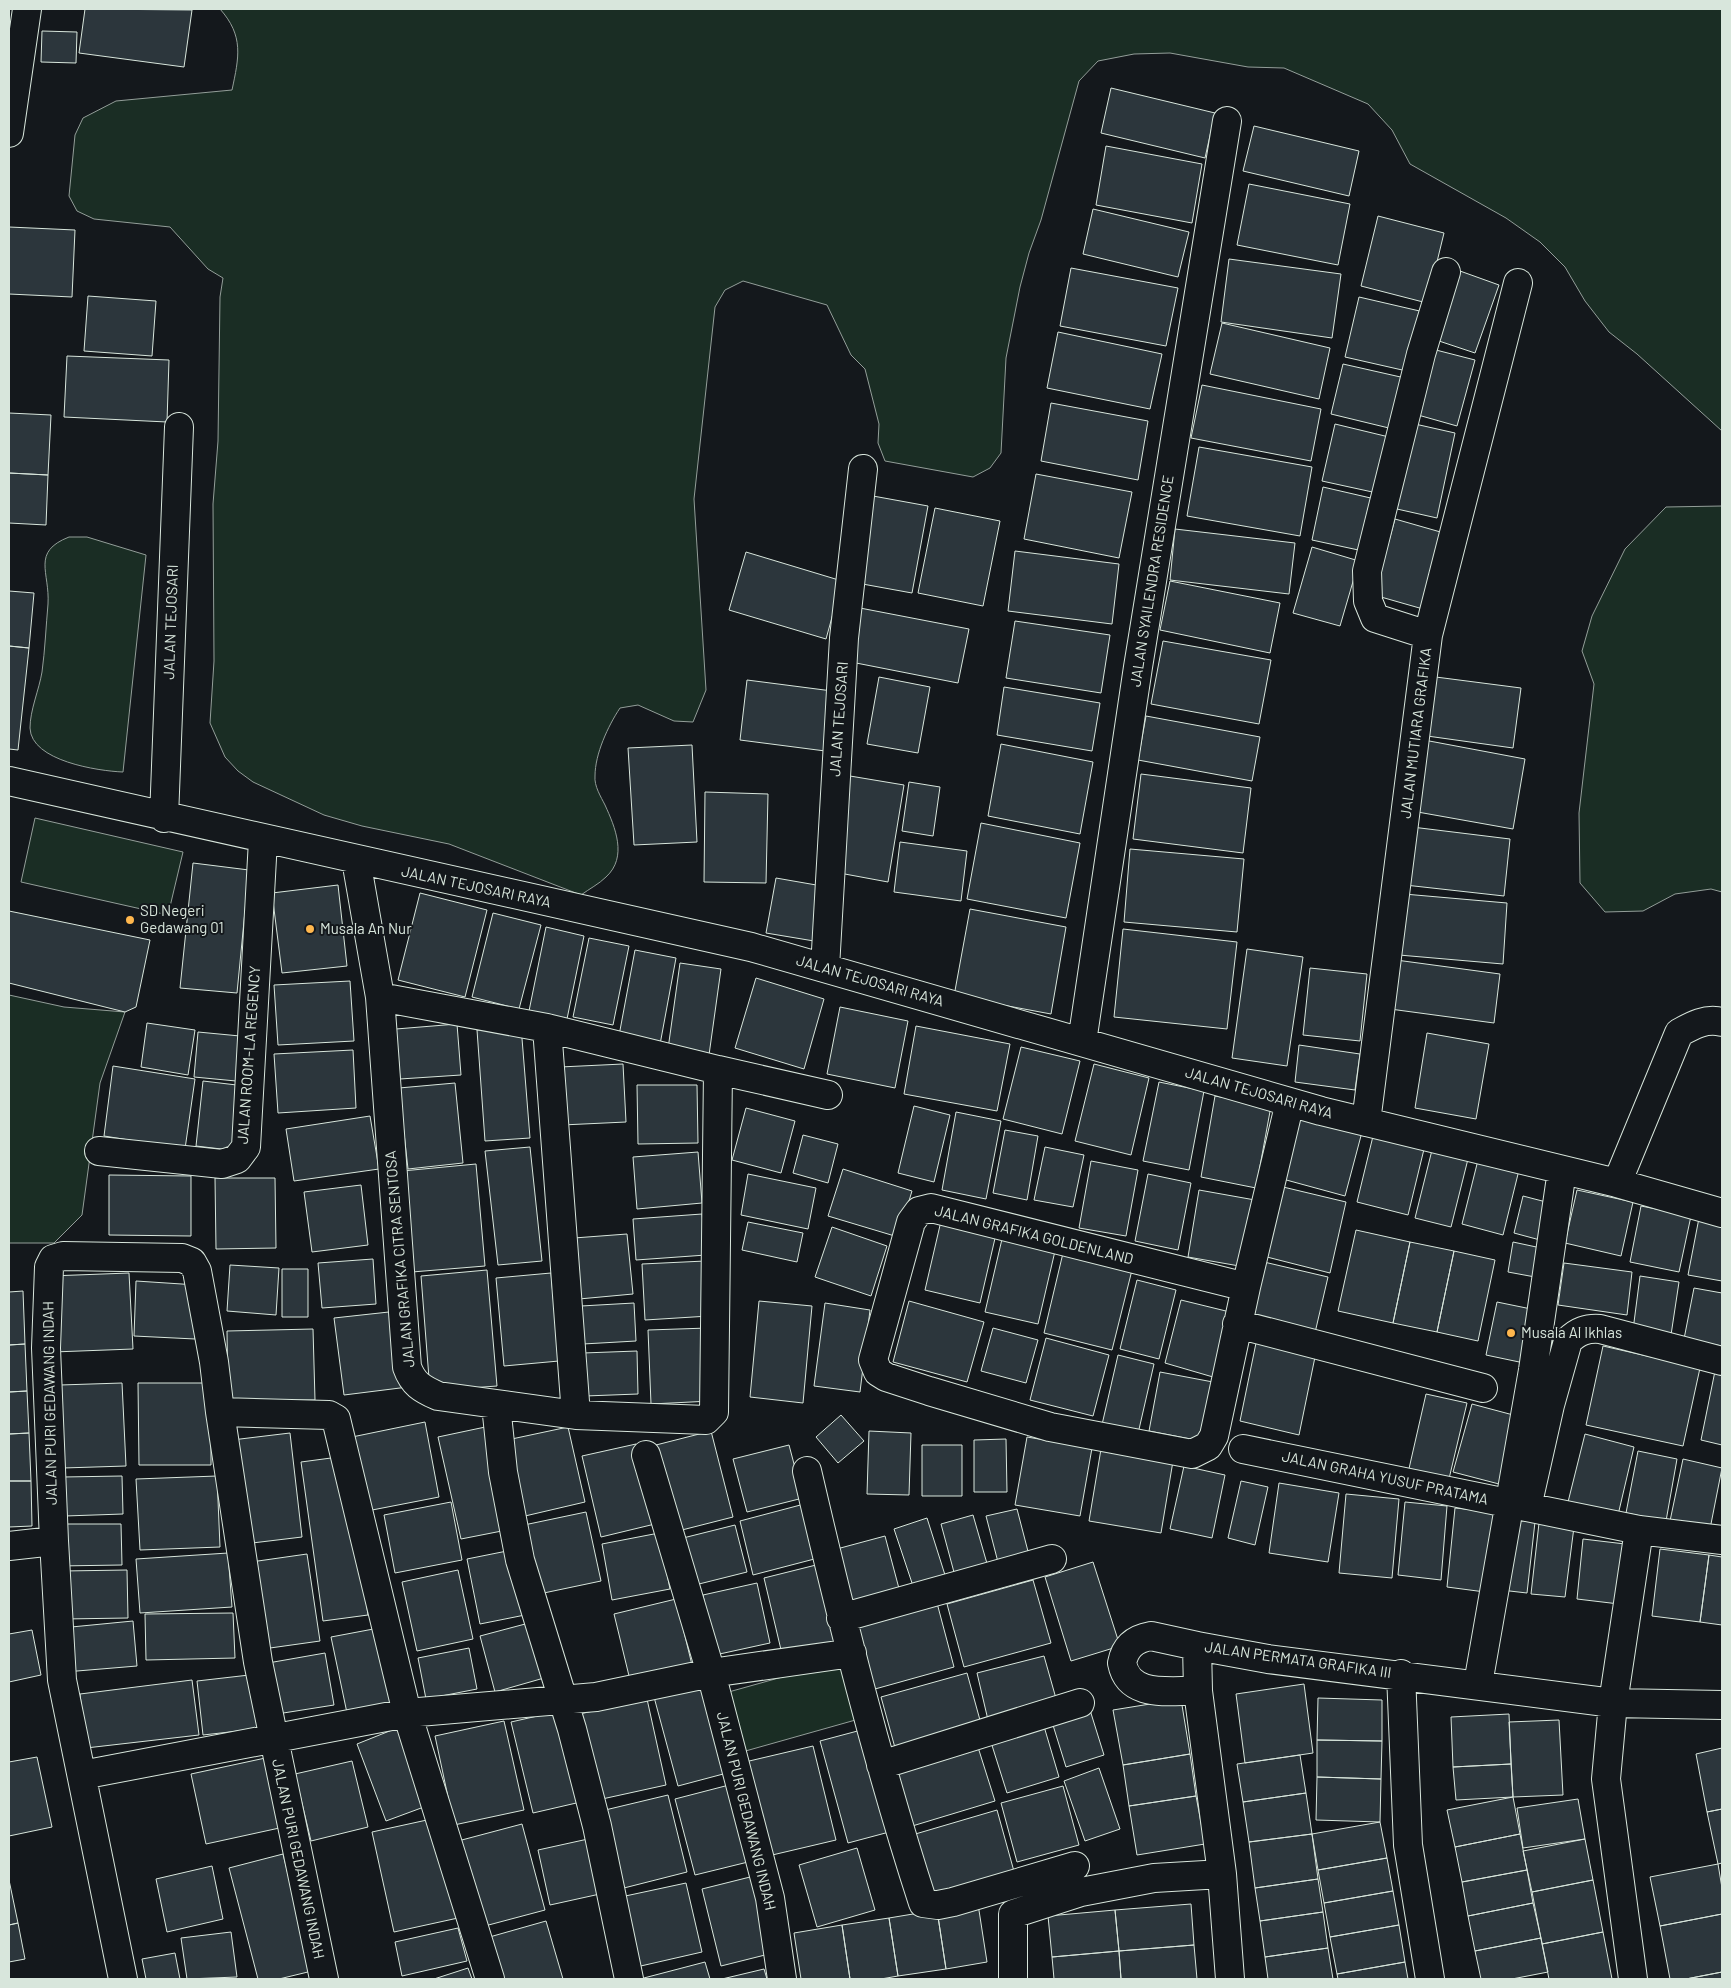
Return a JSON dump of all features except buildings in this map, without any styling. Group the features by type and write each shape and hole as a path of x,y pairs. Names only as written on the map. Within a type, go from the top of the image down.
{"street":[{"path":"9,133 27,9"},
{"name":"JALAN SYAILENDRA RESIDENCE","path":"1082,1042 1138,667 1227,121"},
{"name":"JALAN MUTIARA GRAFIKA","path":"1366,1122 1428,635 1375,618 1368,601 1367,571 1421,354 1446,272"},
{"path":"1428,635 1518,283"},
{"name":"JALAN TEJOSARI","path":"164,818 179,426"},
{"name":"JALAN TEJOSARI","path":"825,968 844,638 863,470"},
{"name":"JALAN TEJOSARI RAYA","path":"9,782 751,947 1290,1102 1617,1183 1722,1213"},
{"name":"JALAN ROOM-LA REGENCY","path":"99,1152 222,1164 237,1159 246,1146 263,840"},
{"name":"JALAN GRAFIKA CITRA SENTOSA","path":"356,860 380,997 407,1368 412,1381 430,1393 438,1396 496,1405 576,1415 706,1420 714,1412 718,1070"},
{"path":"380,997 547,1028 828,1095"},
{"path":"1617,1183 1680,1033 1697,1023 1715,1020 1722,1022"},
{"path":"547,1028 576,1415"},
{"name":"JALAN GRAFIKA GOLDENLAND","path":"1246,1287 931,1208 918,1211 911,1222 873,1360 878,1372 886,1377 1050,1427 1192,1454 1208,1446 1214,1436 1246,1287 1290,1102"},
{"path":"1518,1506 1533,1370 1560,1184"},
{"name":"JALAN PURI GEDAWANG INDAH","path":"123,1979 62,1680 46,1348 49,1267 54,1259 63,1256 182,1258 192,1262 197,1271 211,1344 258,1662 272,1739 324,1979"},
{"path":"1238,1324 1483,1388"},
{"path":"1478,1684 1518,1506 1568,1341 1574,1335 1587,1328 1600,1329 1722,1361"},
{"path":"496,1405 503,1472 520,1560 562,1698 597,1826 629,1979"},
{"path":"220,1412 329,1415 336,1419 407,1713 490,1979"},
{"name":"JALAN GRAHA YUSUF PRATAMA","path":"1243,1449 1639,1530 1722,1540"},
{"name":"JALAN PURI GEDAWANG INDAH","path":"646,1455 711,1672 770,1898 782,1979"},
{"path":"807,1471 841,1618 893,1810 923,1903 938,1905 953,1902 1075,1866"},
{"path":"1633,1979 1606,1779 1613,1704 1639,1530"},
{"path":"9,1546 54,1542"},
{"path":"841,1618 1052,1559"},
{"path":"1197,1646 1151,1636 1143,1637 1128,1647 1122,1663 1128,1679 1140,1688 1198,1691"},
{"name":"JALAN PERMATA GRAFIKA III","path":"1230,1979 1222,1874 1198,1691 1197,1646 1268,1659 1478,1684 1613,1704 1722,1705"},
{"name":"JALAN PURI GEDAWANG INDAH","path":"82,1774 407,1713 562,1698 596,1697 711,1672 852,1653"},
{"path":"1401,1674 1408,1845 1430,1979"},
{"path":"881,1765 1080,1703"},
{"path":"1013,1979 1012,1914 1082,1892 1154,1878 1222,1874"}],"green space":[{"path":"220,9 1722,9 1722,431 1637,354 1609,332 1585,301 1565,267 1540,242 1506,218 1410,164 1392,130 1368,104 1284,68 1248,67 1170,53 1134,54 1098,61 1079,81 1041,220 1029,253 1020,287 1006,358 1001,453 990,468 973,477 885,461 878,443 879,424 865,369 851,355 827,305 743,281 725,290 715,307 694,499 706,690 693,722 674,721 638,705 620,708 615,715 597,759 595,780 616,832 618,842 617,860 613,869 606,877 581,895 449,844 362,826 324,815 253,782 238,771 225,757 210,723 214,661 213,504 218,441 220,297 223,278 208,269 170,227 94,219 77,211 69,196 75,135 83,118 116,101 232,90 238,47 233,28"},
{"path":"1722,506 1722,892 1711,889 1675,894 1643,911 1605,912 1580,883 1579,813 1594,684 1582,651 1592,616 1625,549 1666,507"},
{"path":"69,537 87,537 146,555 123,772 83,766 53,756 41,749 33,739 30,728 31,714 42,672 44,655 48,604 46,556 57,543"},
{"path":"35,818 183,852 168,915 21,882"},
{"path":"9,995 64,1007 125,1012 100,1083 82,1215 54,1243 9,1243"},
{"path":"843,1660 859,1719 742,1752 725,1693"}],"place":[{"name":"SD Negeri Gedawang 01","path":"130,920"},
{"name":"Musala An Nur","path":"310,929"},
{"name":"Musala Al Ikhlas","path":"1511,1333"}]}
